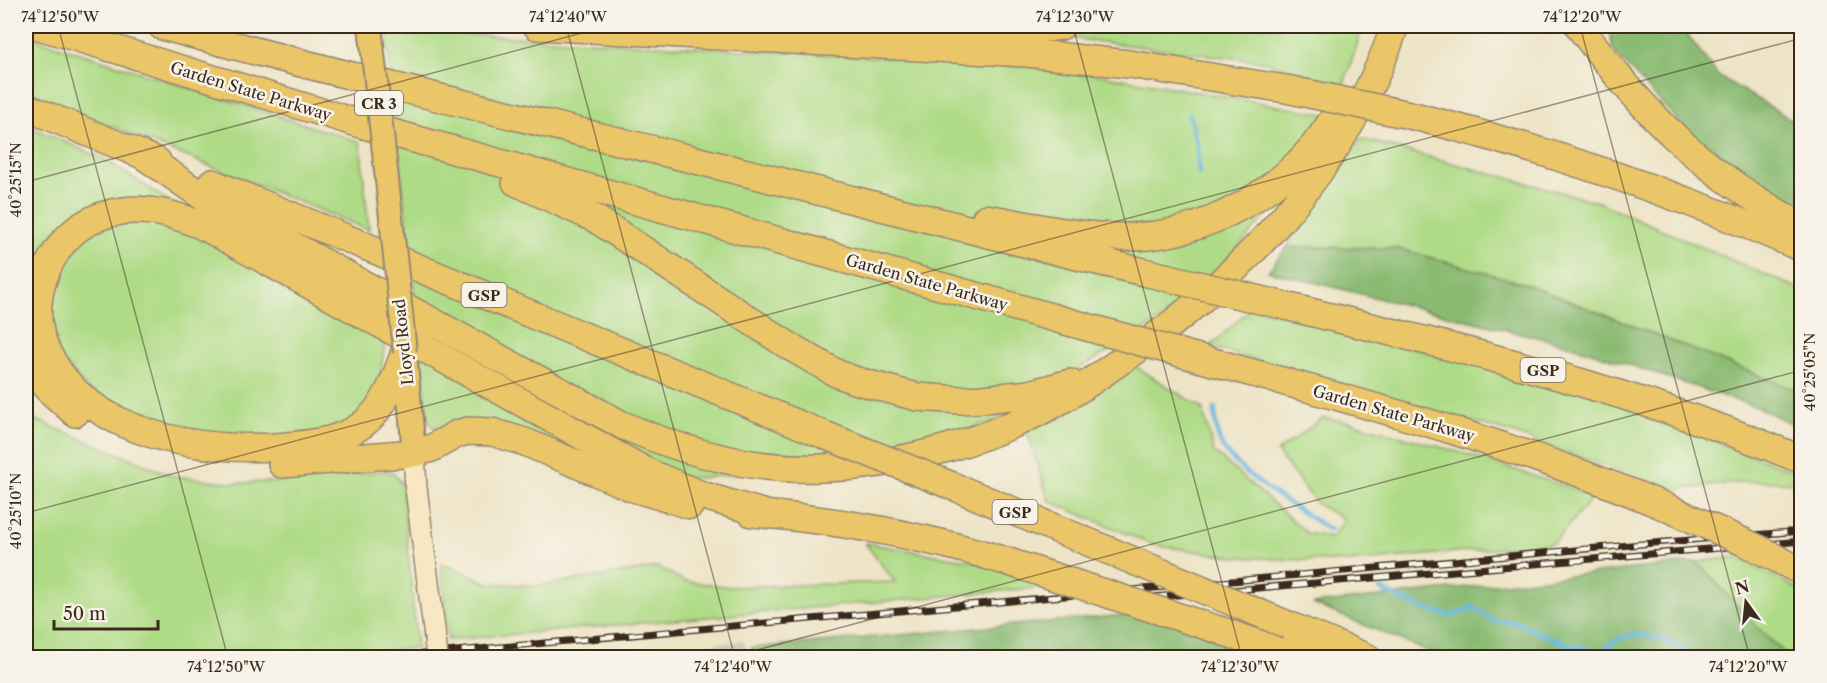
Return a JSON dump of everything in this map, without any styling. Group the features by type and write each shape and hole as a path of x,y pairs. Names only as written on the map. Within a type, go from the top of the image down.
{"highway":[{"name":"Garden State Parkway","path":"39,26 303,107 1338,396 1494,443 1581,472 1666,507 1757,548 1802,572"},
{"name":"GSP","path":"162,26 1020,243 1479,353 1582,381 1732,432 1802,460"},
{"path":"537,26 1027,53 1172,70 1286,89 1414,116 1520,144 1607,171 1802,248"},
{"path":"850,43 1061,26"},
{"path":"762,177 1082,234 1139,237 1179,230 1213,220 1243,204 1272,186 1299,162 1324,133 1350,90 1378,26"},
{"path":"141,154 205,198 595,411 660,441 710,455 760,465 819,469 877,464 924,454 990,433 1072,394 1166,329 1216,287 1287,213 1318,173 1352,121 1378,71 1395,26"},
{"path":"1579,26 1637,99 1680,143 1747,194 1802,226"},
{"name":"GSP","path":"26,107 1368,657"},
{"path":"451,149 596,219 806,356 836,373 874,387 928,398 984,399 1048,390 1110,368"},
{"path":"405,352 397,374 380,405 361,426 339,437 306,444 267,447 228,447 194,443 155,434 126,423 102,411 74,390 55,368 43,343 39,329 38,298 41,284 54,255 76,231 91,221 122,210 161,212 178,216 209,229 649,473 704,496 769,515"},
{"path":"26,359 47,388 86,422 116,439 165,455 223,464 266,465 414,453 432,448 457,434 468,431 492,432 525,442 666,500 712,509 769,515 919,538 1009,562 1300,657"}],"main road":[{"name":"Lloyd Road","path":"370,26 437,657"}],"shaded area":[{"path":"742,641 752,657 599,657"}],"green space":[{"path":"1094,26 1363,26 1344,84 1306,76 1267,62 1053,36"},
{"path":"1609,26 1681,26 1718,76 1801,125 1801,215 1706,151 1613,51"},
{"path":"386,30 1054,67 1330,115 1321,155 1218,269 1160,320 994,421 914,446 819,463 702,478 626,477 434,428 428,422"},
{"path":"26,36 360,142 369,230 26,92"},
{"path":"26,125 104,159 385,341 378,393 353,423 295,440 182,433 87,389 26,317"},
{"path":"1361,139 1598,202 1801,290 1801,392 1526,284 1396,248 1287,247"},
{"path":"1287,247 1396,248 1526,284 1801,392 1801,428 1759,408 1573,346 1268,271"},
{"path":"1252,307 1589,392 1801,474 1801,483 1753,481 1672,490 1512,433 1210,347"},
{"path":"1131,364 1202,408 1214,452 1307,533 1331,538 1345,520 1317,504 1277,452 1323,418 1350,422 1476,457 1594,496 1553,543 1348,562 1237,557 1153,545 1049,501 1026,428"},
{"path":"26,416 173,476 232,483 273,482 385,471 394,474 402,484 417,648 288,658 26,657"},
{"path":"865,543 972,561 1059,586 448,640 441,563 488,583 539,586 658,567 684,581 730,587 895,582"},
{"path":"1738,557 1801,591 1801,657 1789,657 1761,631 1697,562"},
{"path":"1697,562 1761,631 1789,657 1442,657 1313,604"},
{"path":"1149,613 1284,657 1111,658 1106,653 1101,658 757,658 751,648"}],"waterway":[{"path":"1189,114 1197,146 1199,174"},
{"path":"1215,409 1219,438 1231,457 1272,492 1330,530"},
{"path":"1380,589 1421,608 1452,616 1473,607 1493,621 1518,622 1533,631 1599,653 1620,638 1642,635 1670,642 1693,658"}],"railway":[{"path":"378,658 1802,531"},
{"path":"1153,597 1802,541"}]}
